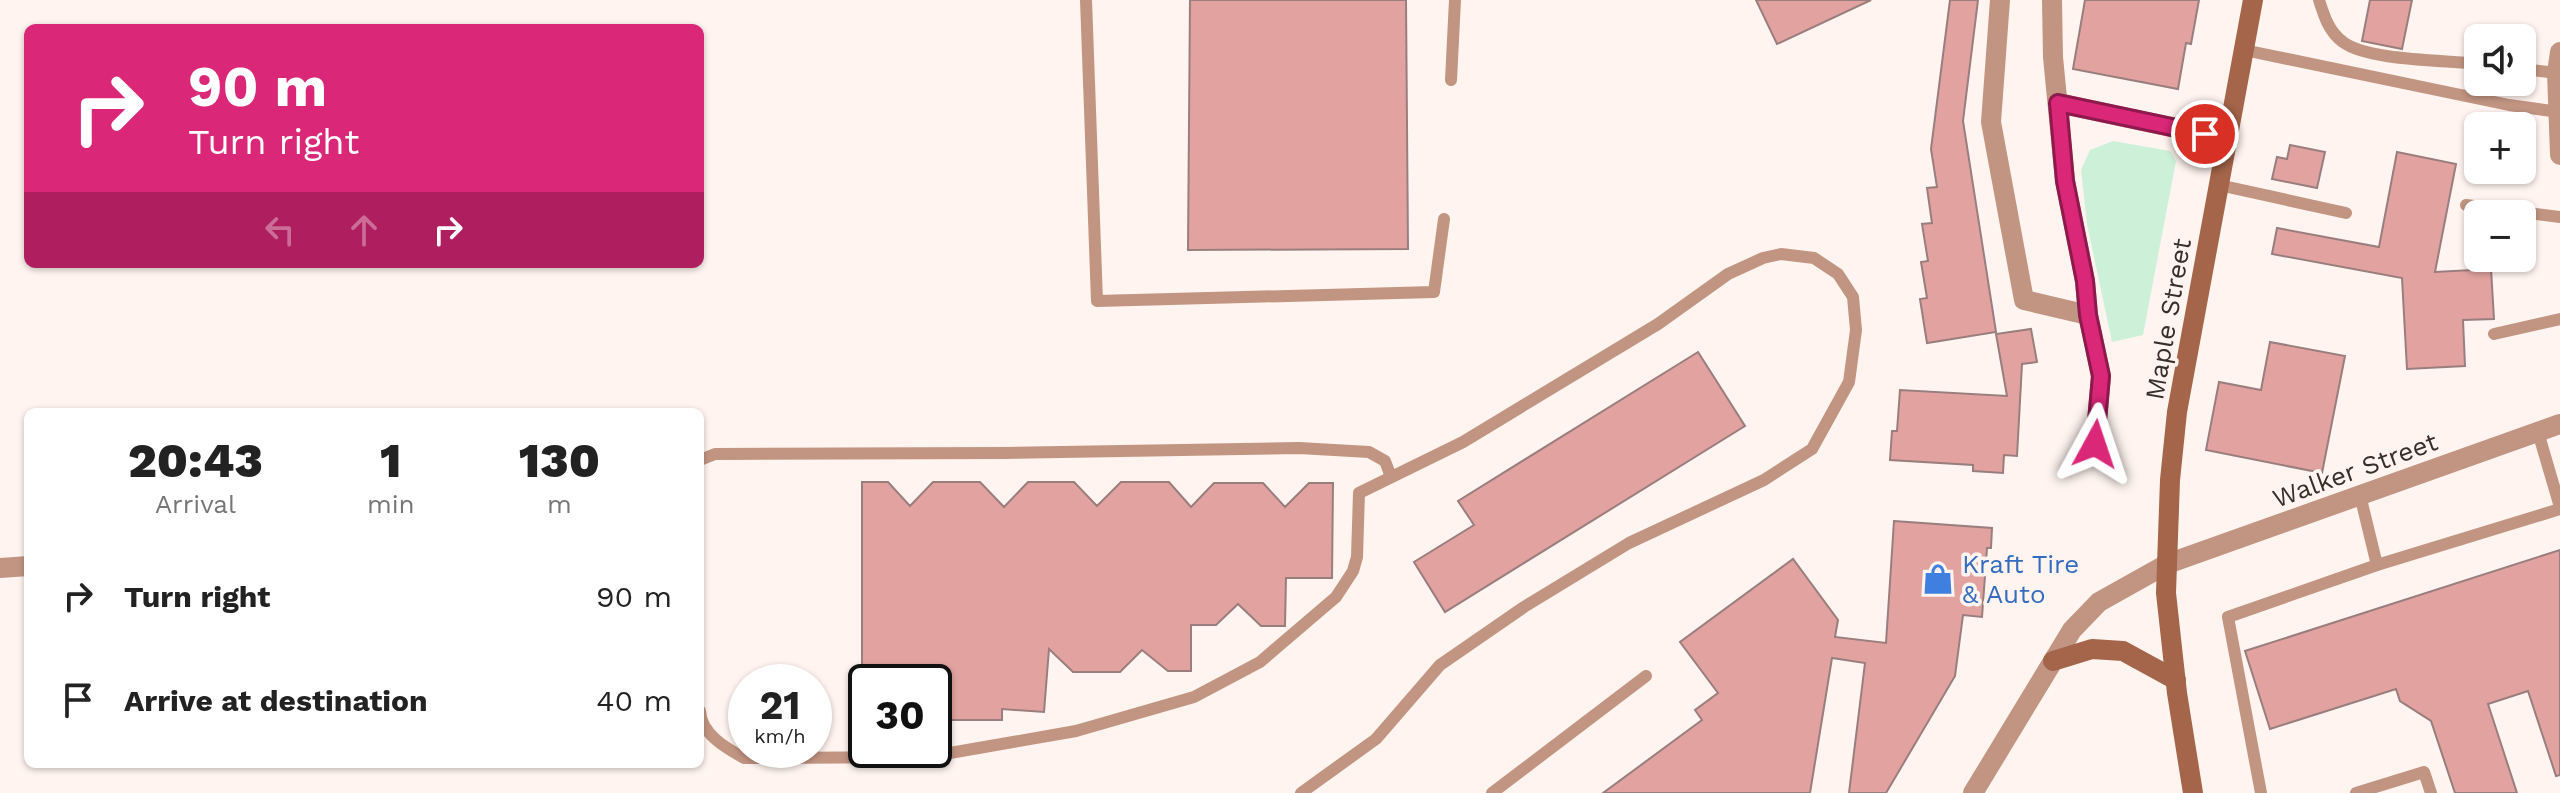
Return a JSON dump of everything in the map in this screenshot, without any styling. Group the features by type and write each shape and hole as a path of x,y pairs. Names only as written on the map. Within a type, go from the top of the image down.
{"main road":[{"name":"Maple Street","path":"2193,793 2166,593 2170,480 2177,412 2253,0"},
{"path":"2053,661 2092,649 2123,651 2176,680"}],"street":[{"path":"2000,0 1991,122 2024,300 2088,315"},
{"path":"2052,0 2065,181 2101,376 2095,444"},
{"path":"2560,52 2557,73 2560,155"},
{"path":"2058,103 2227,139"},
{"name":"Walker Street","path":"1973,793 2072,630 2099,602 2167,564 2560,424"},
{"path":"0,568 24,566"}],"lane":[{"path":"1086,0 1097,301 1434,292 1444,219"},
{"path":"1451,80 1455,0"},
{"path":"2319,0 2333,32 2352,48 2421,61 2464,63"},
{"path":"2244,50 2509,105 2559,112"},
{"path":"2536,71 2557,73"},
{"path":"2219,185 2346,213"},
{"path":"2536,214 2560,217"},
{"path":"704,725 720,745 744,758 927,757 1076,731 1194,697 1260,662 1336,597 1353,571 1357,557 1359,493 1463,442 1658,324 1728,274 1763,258 1781,254 1814,258 1838,274 1853,297 1856,330 1849,382 1812,449 1764,480 1629,543 1524,607 1440,665 1376,739 1301,793"},
{"path":"2494,334 2560,319"},
{"path":"2261,793 2228,617 2377,565 2560,508 2538,432"},
{"path":"704,458 715,454 1299,448 1369,452 1385,461 1391,477"},
{"path":"2360,495 2377,565"},
{"path":"1492,793 1646,676"},
{"path":"2356,793 2424,772 2431,793"}],"green space":[{"path":"2113,141 2170,151 2176,161 2143,335 2112,342 2087,224 2081,170 2090,150"}],"building":[{"path":"1190,0 1406,0 1408,249 1188,250"},
{"path":"1756,0 1871,0 1777,44"},
{"path":"1950,0 1978,0 1963,121 1996,332 1927,343 1920,299 1927,298 1921,262 1928,261 1922,224 1932,223 1927,188 1937,187 1931,149"},
{"path":"2085,0 2199,0 2191,44 2186,43 2178,89 2073,69"},
{"path":"2370,0 2412,0 2402,49 2362,41"},
{"path":"2290,145 2325,152 2317,188 2272,179 2277,157 2287,159"},
{"path":"2397,152 2456,164 2435,272 2491,272 2494,319 2463,320 2465,366 2407,369 2402,278 2272,254 2277,228 2379,247"},
{"path":"2031,329 2037,362 2022,364 2017,456 2004,455 2003,473 1973,471 1973,465 1890,460 1892,431 1897,431 1900,390 2007,396 1996,334"},
{"path":"2270,342 2345,356 2322,473 2206,450 2219,382 2261,390"},
{"path":"1698,352 1745,426 1445,612 1414,562 1474,525 1458,501"},
{"path":"862,482 888,482 910,506 933,482 980,482 1004,507 1028,482 1074,482 1097,506 1121,482 1169,482 1191,507 1214,483 1263,483 1285,507 1309,483 1333,483 1332,578 1286,578 1285,626 1261,626 1238,604 1216,625 1191,625 1191,671 1168,671 1142,650 1120,672 1073,672 1049,649 1044,712 1002,709 1002,720 952,720 952,664 862,664"},
{"path":"1894,521 1992,528 1991,548 1987,548 1982,617 1963,615 1955,676 1886,793 1849,793 1865,663 1832,658 1810,793 1603,793 1702,720 1695,710 1718,693 1680,642 1793,559 1838,620 1835,637 1886,643"},
{"path":"2560,550 2560,775 2556,776 2528,691 2488,704 2517,793 2455,793 2431,721 2400,701 2396,689 2270,729 2245,651"}],"place":[{"name":"Kraft Tire & Auto","path":"1938,579"}],"route":[{"path":"2095,444 2101,376 2065,181 2058,103 2205,134"}]}
